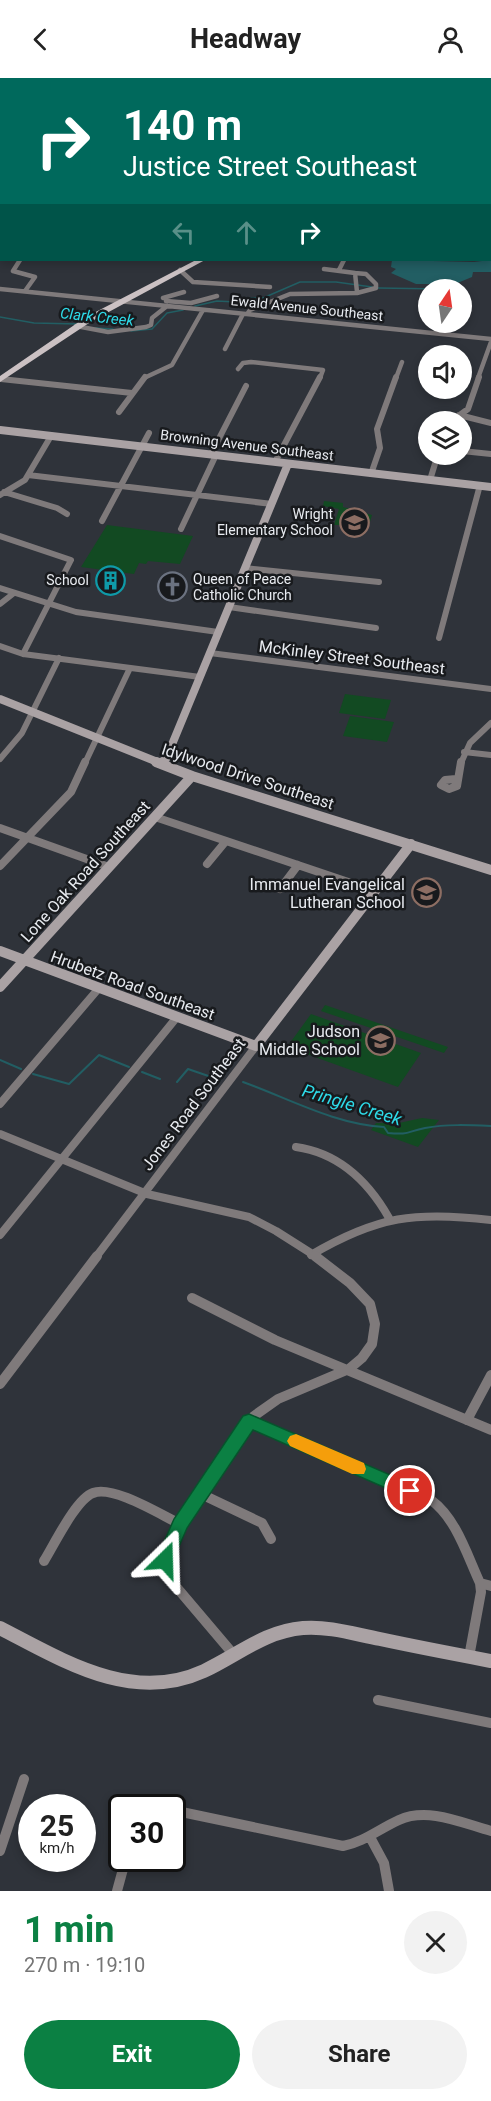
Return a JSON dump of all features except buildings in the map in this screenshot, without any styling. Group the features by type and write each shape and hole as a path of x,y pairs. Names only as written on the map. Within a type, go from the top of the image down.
{"main road":[{"path":"1,379 76,326 199,261"}],"street":[{"path":"19,261 13,272 35,277 25,291"},
{"path":"339,270 344,261"},
{"path":"225,349 245,314 285,295 357,292 372,290 376,285 368,275 324,269"},
{"path":"180,270 186,273 188,280 193,282 270,287"},
{"path":"355,273 357,292"},
{"name":"Ewald Avenue Southeast","path":"0,289 160,303 167,306 491,340"},
{"path":"160,303 184,292"},
{"path":"160,303 191,303 217,296"},
{"path":"76,326 108,332 140,328 151,325 151,319 167,306"},
{"path":"119,412 148,375 172,365 203,310"},
{"path":"301,319 315,315"},
{"path":"465,411 468,409 491,340"},
{"path":"238,369 243,363 251,362 323,370 298,425 287,435 274,462"},
{"path":"371,474 380,448 377,429 402,362"},
{"path":"1,379 132,393"},
{"path":"181,529 246,386"},
{"path":"472,418 491,423"},
{"name":"Browning Avenue Southeast","path":"0,430 491,487"},
{"path":"102,522 149,434"},
{"path":"2,492 22,483 51,436"},
{"path":"472,452 491,454"},
{"path":"161,764 166,759 288,464"},
{"path":"430,480 435,465"},
{"path":"28,475 272,504"},
{"path":"439,638 480,485"},
{"path":"2,492 57,508 67,514"},
{"path":"0,536 70,560 23,654"},
{"path":"245,568 379,582"},
{"path":"0,588 50,604 103,617 218,632"},
{"path":"0,604 14,593"},
{"path":"229,607 376,628"},
{"path":"0,646 23,654 200,677"},
{"name":"McKinley Street Southeast","path":"210,653 491,689"},
{"path":"0,759 22,733 59,658"},
{"path":"0,866 68,797 130,668"},
{"name":"Idylwood Drive Southeast","path":"0,699 192,776 491,870"},
{"path":"456,778 464,752 472,738 491,723"},
{"path":"464,752 491,755"},
{"name":"Lone Oak Road Southeast","path":"0,987 192,776"},
{"path":"155,817 375,891"},
{"path":"0,828 109,867"},
{"path":"207,864 226,841"},
{"name":"Jones Road Southeast","path":"0,1384 4,1370 144,1193 411,844"},
{"path":"280,889 298,865"},
{"name":"Hrubetz Road Southeast","path":"0,951 256,1046"},
{"path":"0,1104 99,988"},
{"path":"0,1235 177,1017"},
{"path":"0,1134 174,1204 235,1213 259,1220 353,1286 370,1304 375,1325 374,1336 359,1362 349,1369 287,1394 263,1407 249,1421 180,1524 167,1548 165,1560 167,1576 234,1655"},
{"path":"296,1147 322,1152 348,1168 373,1192 389,1218"},
{"path":"311,1255 353,1231 389,1218 432,1214 491,1220"},
{"path":"192,1298 266,1336 491,1430"},
{"path":"467,1420 491,1376"},
{"path":"249,1421 436,1504 449,1518 480,1583 481,1592 469,1657"},
{"path":"44,1561 85,1497 98,1491 113,1493 180,1524"},
{"path":"201,1494 262,1523 271,1539"},
{"path":"480,1583 491,1586"},
{"path":"0,1628 91,1674 128,1684 156,1685 184,1680 234,1655 256,1641 276,1633 311,1628 335,1630 491,1661"},
{"path":"378,1700 491,1723"},
{"path":"0,1851 24,1779"},
{"path":"186,1813 330,1844 349,1845 370,1837 403,1819 417,1815 491,1831"},
{"path":"370,1837 384,1863 389,1891"},
{"path":"117,1891 122,1872"}],"green space":[{"path":"324,501 343,503 343,507 372,515 369,525 334,525 339,509 323,506"},
{"path":"107,525 193,536 180,564 148,561 146,564 139,563 134,574 81,567"},
{"path":"345,694 391,700 385,719 339,713"},
{"path":"350,716 394,722 387,742 343,736"},
{"path":"325,1005 448,1047 444,1053 321,1011"},
{"path":"311,1014 421,1053 398,1087 287,1047"},
{"path":"422,1118 439,1120 418,1147 371,1130 376,1123 399,1123"}],"water":[{"path":"392,261 491,261 491,272 473,272 472,277 467,279 418,279 418,284 391,273 396,269 391,267"}],"waterway":[{"name":"Clark Creek","path":"195,306 217,301 236,302 244,298 263,298 300,282 336,282 372,287"},
{"name":"Clark Creek","path":"378,288 418,289"},
{"name":"Clark Creek","path":"131,331 152,329 167,313 183,310"},
{"name":"Clark Creek","path":"0,317 34,323 78,324"},
{"name":"Clark Creek","path":"95,328 113,329"},
{"name":"Pringle Creek","path":"33,1074 69,1084 99,1055 129,1067"},
{"name":"Pringle Creek","path":"0,1060 21,1069"},
{"name":"Pringle Creek","path":"177,1082 188,1069 220,1080"},
{"name":"Pringle Creek","path":"142,1072 160,1079"},
{"name":"Pringle Creek","path":"243,1082 330,1116 384,1127 388,1133 404,1133 441,1126 491,1126"}],"slow traffic":[{"path":"296,1441 358,1469"}],"place":[{"name":"Wright Elementary School","path":"354,522"},
{"name":"School","path":"110,580"},
{"name":"Queen of Peace Catholic Church","path":"172,587"},
{"name":"Immanuel Evangelical Lutheran School","path":"426,893"},
{"name":"Judson Middle School","path":"381,1040"}],"route":[{"path":"165,1560 167,1548 180,1524 249,1421 410,1491"}]}
